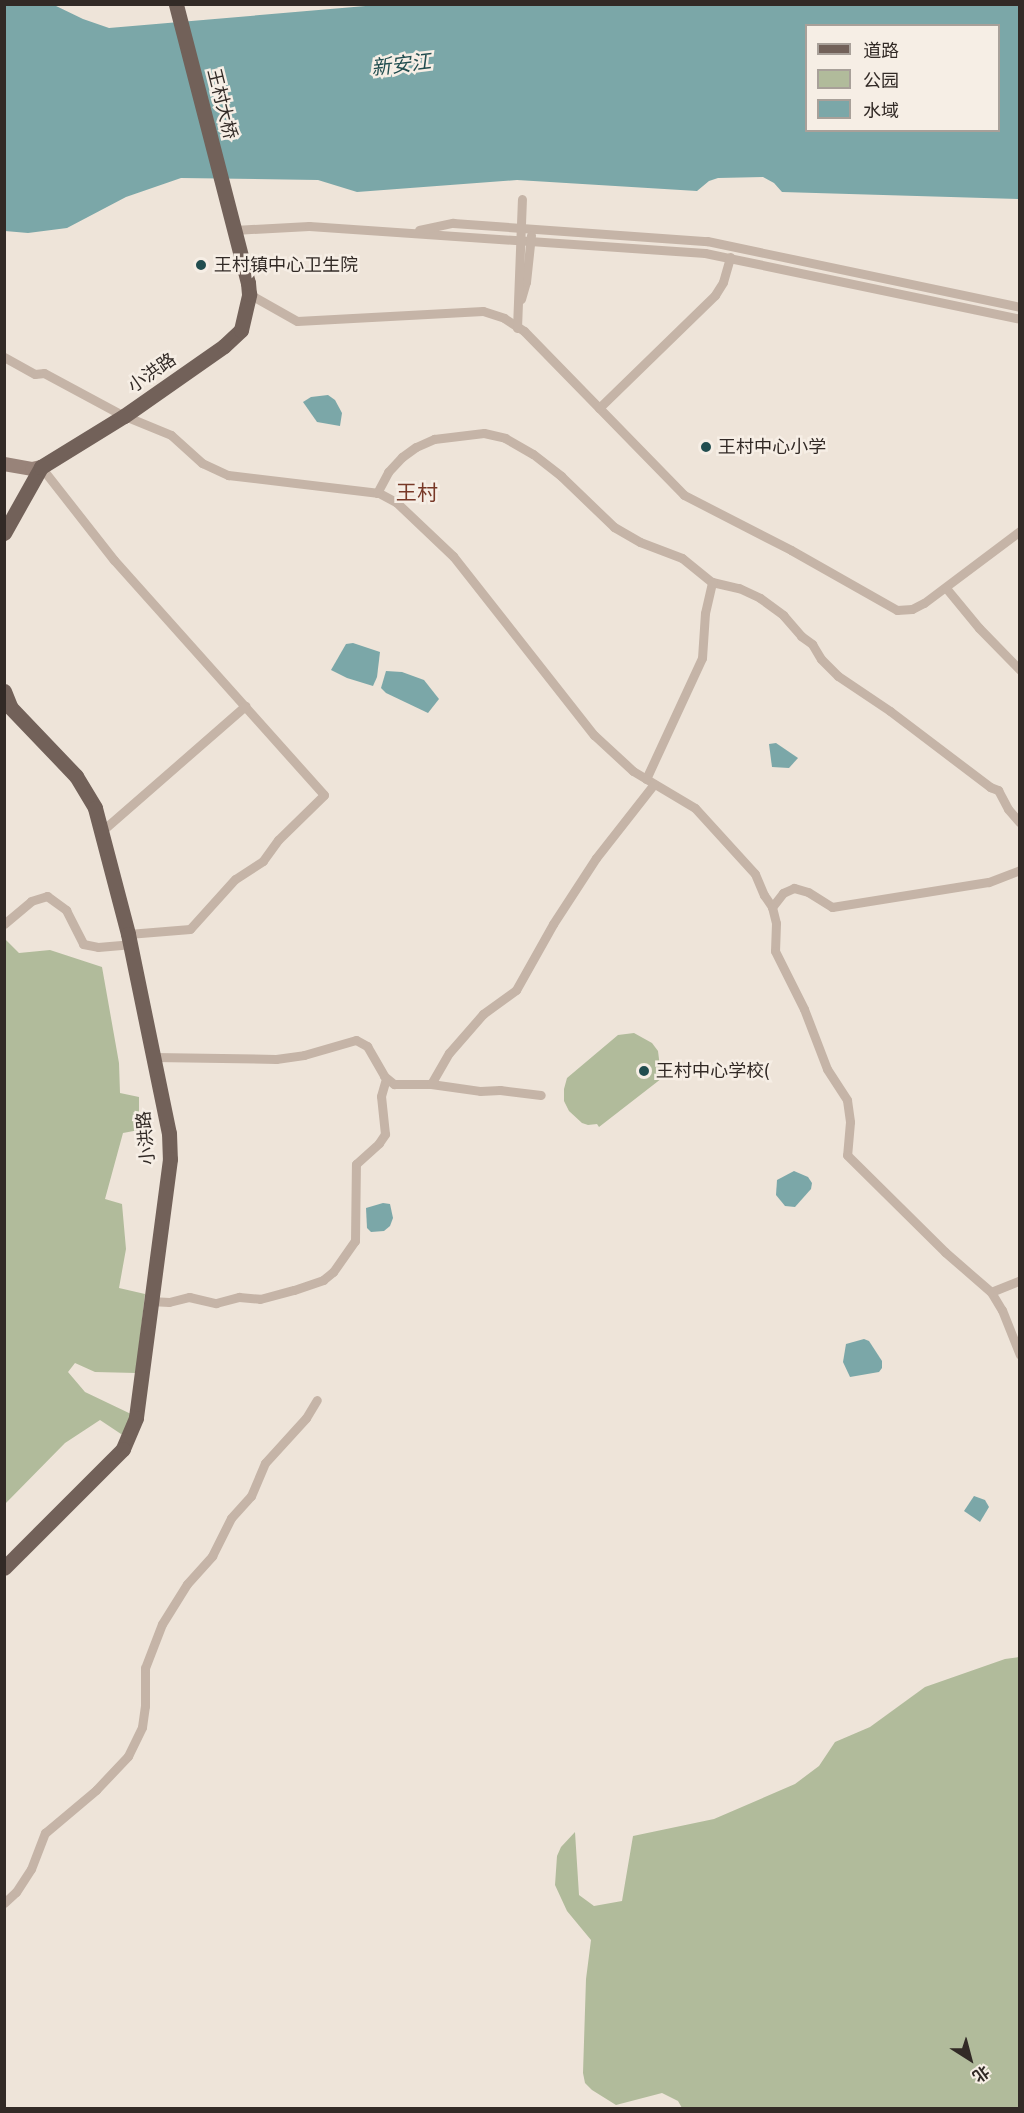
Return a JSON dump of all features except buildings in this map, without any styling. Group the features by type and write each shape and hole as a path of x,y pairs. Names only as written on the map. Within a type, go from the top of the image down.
{"main road":[{"name":"王村大桥","path":"176,4 229,212"},
{"name":"小洪路","path":"4,533 41,467 124,416 224,346 241,330 249,294 229,212"},
{"path":"4,464 32,469 41,467"},
{"name":"小洪路","path":"4,691 10,708 76,776 95,808 103,830 154,1057 169,1133 170,1159 136,1418 123,1449 4,1568"}],"street":[{"path":"515,326 522,199"},
{"path":"405,233 453,223 723,243 1020,307"},
{"path":"234,230 309,226 530,240 730,257 1020,319"},
{"path":"515,326 526,282 531,228"},
{"path":"600,408 714,295 723,282 730,257"},
{"path":"249,294 297,321 483,311 515,326 690,499 791,550 897,610 916,608 1020,531"},
{"path":"4,357 35,374 44,373 124,416 171,435 202,463 228,475 376,493 396,502 444,546 594,735 615,756 650,782 695,808 755,874 772,907 776,922 775,951 804,1009 827,1069 847,1100 850,1131 847,1155 945,1252 992,1292 1002,1310 1020,1355"},
{"path":"376,493 388,472 416,447 434,439 460,434 484,433 505,438 527,450 561,476 614,527 640,543 682,558 712,582 742,589 783,615 801,636 812,644 821,659 838,676 890,711 990,787 998,790 1008,809 1020,823"},
{"path":"4,924 31,901 47,896 66,910 76,935 83,944 99,947 190,928 235,879 262,861 278,840 324,795 95,537 41,467"},
{"path":"431,1084 449,1053 483,1014 516,990 553,924 650,782 702,658 705,613 712,582"},
{"path":"946,588 979,628 1020,670"},
{"path":"103,830 245,706"},
{"path":"772,907 783,893 794,888 808,892 832,907 988,882 1020,870"},
{"path":"154,1057 283,1058 304,1055 356,1040 367,1046 386,1079 394,1084 431,1084 480,1091 500,1090 541,1095"},
{"path":"150,1301 169,1302 189,1297 216,1303 239,1297 260,1299 304,1287 322,1280 333,1272 355,1241 356,1164 379,1143 385,1134 381,1096 386,1079"},
{"path":"992,1292 1020,1280"},
{"path":"4,1903 16,1892 31,1869 45,1833 96,1790 128,1756 142,1727 145,1668 162,1624 187,1584 212,1556 231,1518 251,1496 265,1463 306,1418 317,1400"}],"green space":[{"path":"4,938 19,953 50,950 102,967 119,1063 120,1093 139,1097 139,1130 123,1133 105,1199 122,1204 126,1249 119,1288 145,1294 136,1373 95,1372 75,1363 68,1372 85,1392 131,1414 124,1436 100,1420 65,1443 5,1504"},
{"path":"634,1033 652,1043 658,1051 660,1067 666,1075 599,1127 597,1124 582,1123 569,1111 564,1101 567,1078 618,1035"},
{"path":"1019,1657 1019,2108 682,2108 678,2101 662,2093 616,2105 585,2083 583,2073 586,1979 591,1940 567,1911 555,1885 557,1856 561,1847 575,1832 579,1895 594,1906 622,1901 633,1836 714,1819 795,1784 819,1766 835,1742 870,1727 925,1687 1005,1659"}],"water":[{"name":"新安江","path":"389,4 1019,5 1019,199 782,192 774,183 763,177 718,178 709,181 697,191 517,180 357,192 318,180 181,178 126,197 67,228 28,233 5,231 4,5 54,5 109,28"},
{"path":"328,395 335,400 342,413 340,426 317,422 303,402 311,397"},
{"path":"353,643 380,652 377,677 373,686 331,670 346,644"},
{"path":"386,671 402,672 424,680 439,699 428,713 386,693 381,688"},
{"path":"776,743 798,758 789,768 772,767 769,744"},
{"path":"794,1171 808,1177 812,1183 811,1189 795,1207 785,1206 776,1195 777,1180"},
{"path":"383,1203 390,1204 393,1218 390,1226 384,1231 371,1232 367,1228 366,1208"},
{"path":"864,1339 869,1341 882,1361 882,1368 879,1372 850,1377 843,1362 846,1344"},
{"path":"974,1496 985,1500 989,1507 980,1522 964,1511"}],"place":[{"name":"王村镇中心卫生院","path":"201,265"},
{"name":"王村中心小学","path":"706,447"},
{"name":"王村中心学校(","path":"644,1071"}],"district":[{"name":"王村","path":"417,493"}]}
